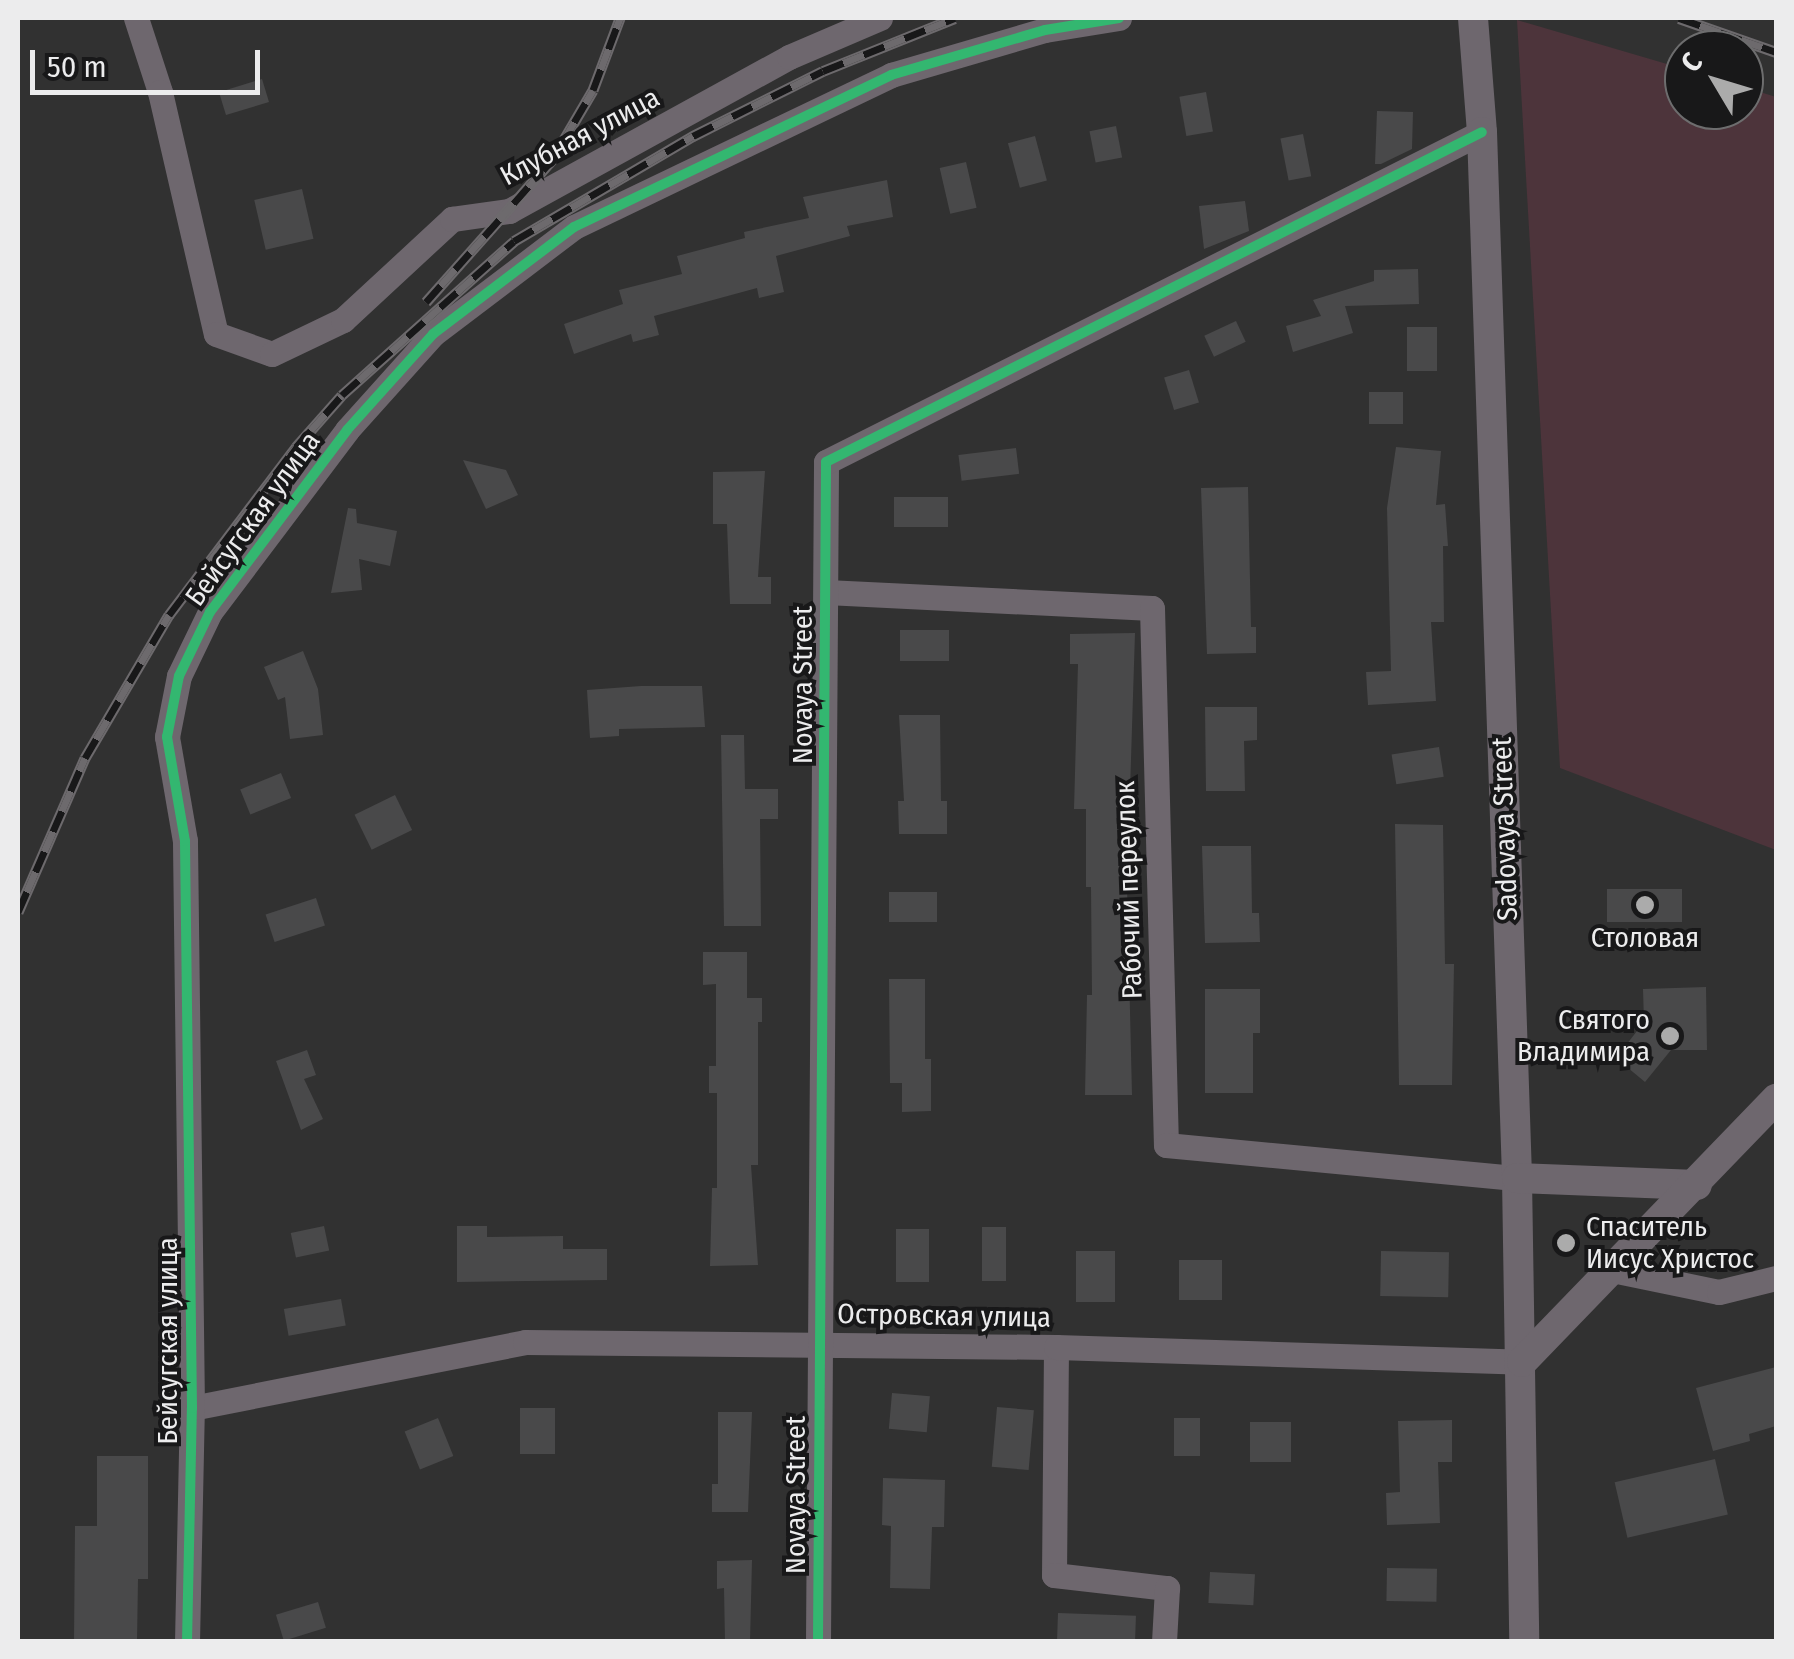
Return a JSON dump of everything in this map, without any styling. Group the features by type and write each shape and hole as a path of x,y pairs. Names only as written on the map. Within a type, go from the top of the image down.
{"street":[{"name":"Клубная улица","path":"136,18 160,92 216,334 272,354 343,320 452,219 509,211 790,58 880,18"},
{"name":"Бейсугская улица","path":"187,1642 192,1408 185,840 167,737 178,676 210,612 347,430 433,334 574,227 891,75 1045,30 1119,18"},
{"name":"Sadovaya Street","path":"1473,18 1482,132 1517,1178 1524,1642"},
{"name":"Novaya Street","path":"818,1642 826,462 1482,132"},
{"name":"Рабочий переулок","path":"826,592 1152,608 1166,1145 1517,1178"},
{"path":"1522,1362 1776,1099"},
{"path":"1517,1178 1696,1185"},
{"path":"1612,1270 1719,1292 1776,1278"},
{"name":"Островская улица","path":"192,1408 524,1342 1056,1347 1522,1362"},
{"path":"1056,1347 1054,1575 1167,1588 1164,1642"}],"shaded area":[{"path":"1517,20 1664,63 1664,130 1764,130 1764,93 1776,97 1776,850 1560,768"}],"building":[{"path":"262,79 269,102 226,115 219,92"},
{"path":"1206,92 1213,131 1186,136 1179,97"},
{"path":"1377,111 1413,112 1412,149 1381,164 1375,164"},
{"path":"1116,126 1122,157 1096,163 1089,131"},
{"path":"1303,134 1311,176 1289,181 1280,138"},
{"path":"1035,136 1047,180 1020,188 1008,143"},
{"path":"966,162 977,208 950,214 940,168"},
{"path":"887,180 893,217 847,226 850,236 776,256 784,292 759,298 757,288 654,316 659,335 633,342 631,334 574,354 564,324 623,304 619,290 682,274 677,256 745,238 744,232 809,218 803,197"},
{"path":"302,189 313,239 266,250 254,200"},
{"path":"1245,201 1249,231 1204,249 1199,206"},
{"path":"1418,269 1419,304 1345,306 1353,333 1293,352 1286,326 1321,316 1313,300 1374,281 1374,270"},
{"path":"1236,321 1246,342 1214,357 1204,336"},
{"path":"1407,327 1437,327 1437,371 1407,371"},
{"path":"1189,370 1199,403 1174,410 1164,378"},
{"path":"1369,392 1403,392 1403,424 1369,424"},
{"path":"1396,447 1441,451 1436,505 1445,504 1448,546 1443,546 1444,622 1431,622 1436,701 1368,705 1366,672 1391,671 1387,508"},
{"path":"1016,448 1019,474 962,481 958,455"},
{"path":"463,460 506,470 518,495 486,509"},
{"path":"765,471 758,577 771,577 771,604 730,604 727,524 713,524 713,472"},
{"path":"1248,487 1251,627 1256,627 1256,653 1207,654 1201,488"},
{"path":"894,497 948,497 948,527 894,527"},
{"path":"348,508 356,509 357,523 397,531 390,566 359,559 362,590 331,593"},
{"path":"900,630 949,630 949,661 900,661"},
{"path":"1135,633 1127,886 1132,1095 1085,1095 1087,995 1092,995 1091,887 1086,887 1086,809 1074,809 1078,664 1070,664 1070,634"},
{"path":"303,651 318,689 323,735 290,739 285,697 278,700 264,667"},
{"path":"702,686 705,727 619,729 619,736 590,738 587,690"},
{"path":"1205,707 1257,707 1257,740 1244,741 1245,791 1206,791"},
{"path":"899,715 940,715 941,801 947,801 947,834 899,834 898,801 904,801"},
{"path":"721,735 744,735 745,789 778,789 778,819 760,819 761,926 724,926"},
{"path":"1439,747 1444,777 1396,784 1392,755"},
{"path":"281,773 291,798 250,815 240,789"},
{"path":"395,795 412,830 372,850 355,815"},
{"path":"1395,824 1443,825 1445,964 1454,964 1452,1085 1399,1085"},
{"path":"1202,846 1251,846 1252,913 1259,913 1260,942 1205,943"},
{"name":"Столовая","path":"1607,889 1682,889 1682,922 1607,922"},
{"path":"889,892 937,892 937,922 889,922"},
{"path":"316,898 325,926 275,942 266,914"},
{"path":"703,952 747,952 747,998 762,998 762,1022 758,1022 758,1165 751,1165 758,1265 710,1266 712,1188 717,1188 717,1093 709,1093 709,1066 716,1066 716,984 703,985"},
{"path":"889,979 925,979 925,1059 931,1059 931,1111 902,1112 902,1083 890,1083"},
{"name":"Святого Владимира","path":"1706,987 1707,1050 1671,1050 1645,1082 1616,1058 1644,1022 1643,989"},
{"path":"1205,989 1260,989 1260,1033 1253,1033 1253,1093 1205,1093"},
{"path":"307,1050 316,1075 304,1079 323,1119 301,1130 276,1061"},
{"path":"324,1226 329,1250 296,1258 291,1233"},
{"path":"457,1226 487,1226 487,1237 563,1236 563,1249 607,1249 607,1280 457,1282"},
{"path":"982,1227 1006,1227 1006,1281 982,1281"},
{"path":"896,1229 929,1229 929,1282 896,1282"},
{"path":"1076,1251 1115,1251 1115,1302 1076,1302"},
{"path":"1381,1251 1449,1252 1448,1297 1380,1296"},
{"path":"1179,1260 1222,1260 1222,1300 1179,1300"},
{"path":"341,1299 346,1326 289,1336 284,1309"},
{"path":"1776,1367 1776,1426 1749,1434 1750,1441 1713,1451 1696,1388"},
{"path":"892,1393 930,1396 927,1432 889,1429"},
{"path":"997,1407 1034,1410 1029,1470 992,1467"},
{"path":"520,1408 555,1408 555,1454 520,1454"},
{"path":"718,1412 752,1412 748,1512 712,1512 712,1484 718,1484"},
{"path":"438,1418 453,1456 420,1470 405,1431"},
{"path":"1174,1418 1200,1418 1200,1456 1174,1456"},
{"path":"1452,1420 1452,1462 1438,1462 1440,1523 1387,1525 1386,1493 1400,1492 1398,1421"},
{"path":"1250,1422 1291,1422 1291,1462 1250,1462"},
{"path":"97,1456 148,1456 148,1579 138,1579 137,1642 74,1642 75,1526 97,1526"},
{"path":"1715,1459 1728,1515 1627,1538 1615,1482"},
{"path":"883,1478 945,1480 944,1527 932,1527 930,1589 890,1588 891,1526 882,1525"},
{"path":"752,1560 750,1642 725,1642 724,1588 717,1589 717,1561"},
{"path":"1387,1568 1437,1569 1436,1602 1386,1601"},
{"path":"1210,1572 1255,1574 1253,1605 1208,1603"},
{"path":"318,1602 326,1628 284,1641 276,1615"},
{"path":"1058,1613 1136,1616 1135,1642 1057,1640"}],"railway":[{"path":"426,302 552,160 593,90 620,18"},
{"path":"18,912 85,758 169,615 296,447 342,395 514,241 693,136 823,71 955,18"},
{"path":"1679,18 1776,52"}],"cycle path":[{"path":"187,1642 192,1408 185,841 167,737 179,676 210,612 347,430 433,334 574,227 891,75 1045,30 1119,18"},
{"path":"818,1642 826,462 1482,132"}],"place":[{"name":"Столовая","path":"1645,905"},
{"name":"Святого Владимира","path":"1670,1036"},
{"name":"Спаситель Иисус Христос","path":"1566,1243"}]}
